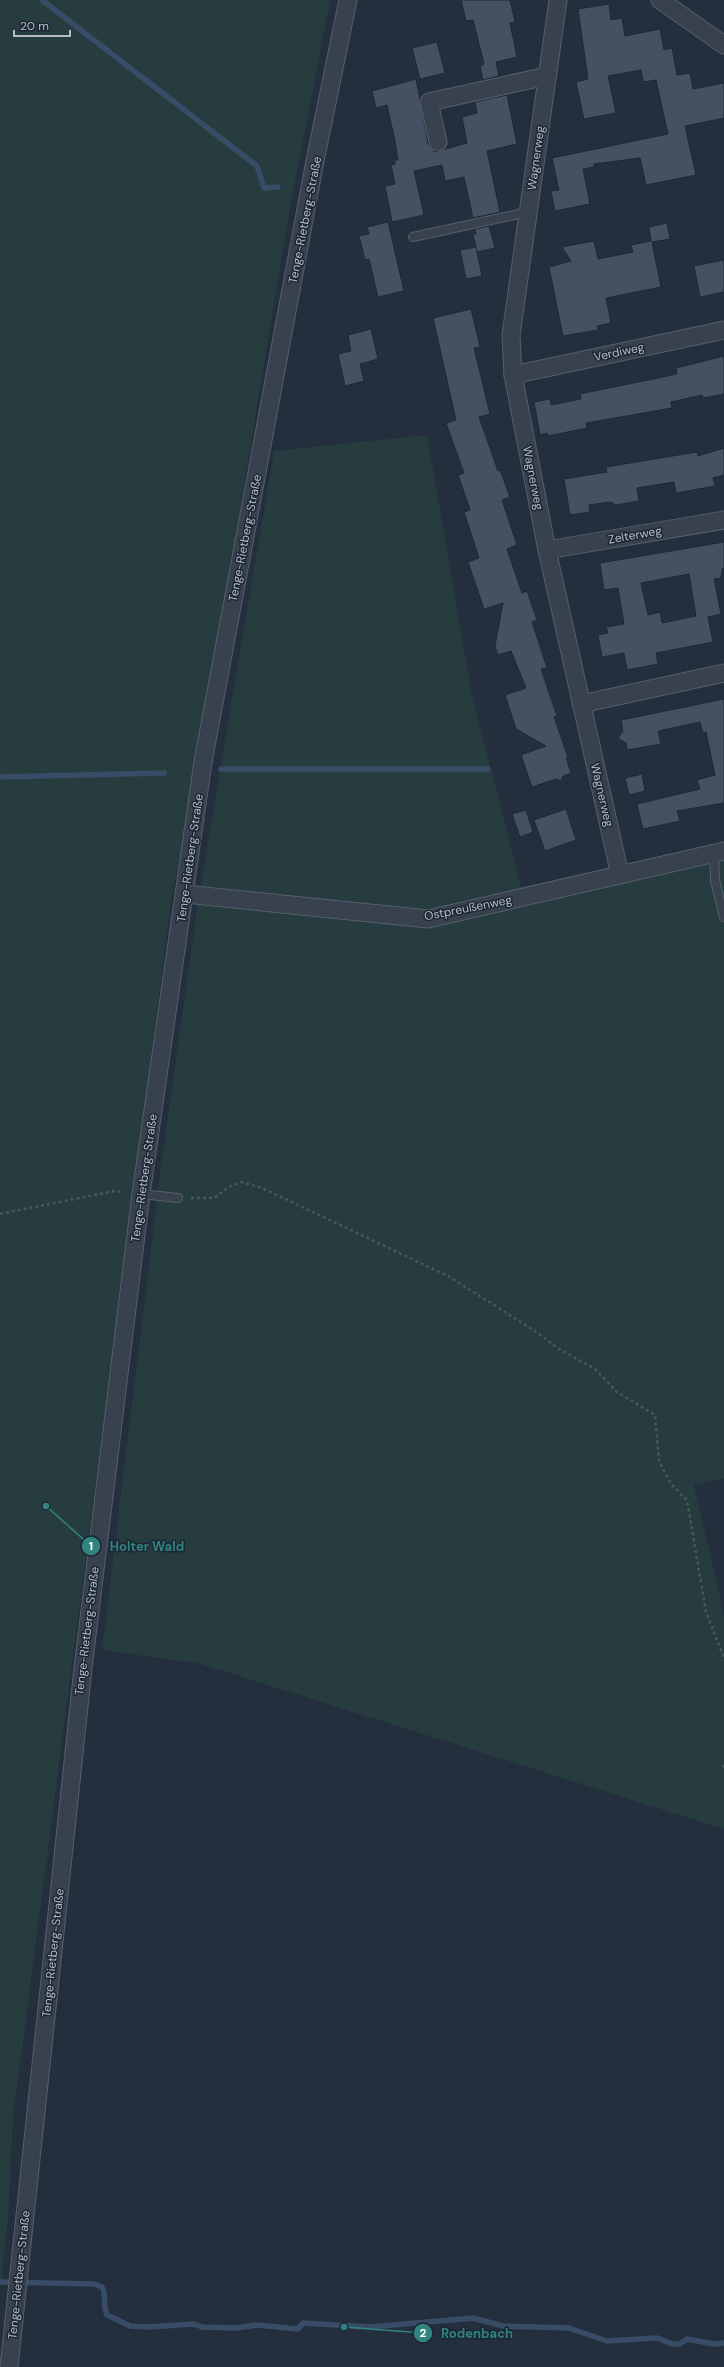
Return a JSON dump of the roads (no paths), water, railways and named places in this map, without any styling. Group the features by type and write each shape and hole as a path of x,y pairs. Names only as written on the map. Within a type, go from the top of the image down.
{"street":[{"name":"Tenge-Rietberg-Straße","path":"9,2367 83,1668 141,1194 203,762 312,177 348,0"},
{"name":"Wagnerweg","path":"558,0 511,335 513,375 547,550 620,875"},
{"path":"660,0 724,45"},
{"path":"438,142 429,102 547,76"},
{"name":"Verdiweg","path":"513,375 724,330"},
{"name":"Zelterweg","path":"547,550 724,520"},
{"path":"581,704 724,673"},
{"name":"Ostpreußenweg","path":"185,894 428,919 719,852"}],"lane":[{"path":"413,237 528,212"},
{"path":"719,852 716,880 724,917"},
{"path":"141,1194 178,1198"}],"waterway":[{"path":"42,0 257,166 264,188 278,187"},
{"path":"221,769 488,769"},
{"path":"0,777 164,773"},
{"path":"0,2282 94,2284 102,2287 107,2315 130,2326 148,2327 194,2324 202,2327 236,2328 257,2325 298,2329 303,2323 370,2327 473,2318 503,2326 569,2328 607,2341 657,2338 672,2344 680,2344 687,2339 714,2344 724,2343"}],"place":[{"name":"Holter Wald","path":"46,1506"},
{"name":"Rodenbach","path":"344,2327"}]}
